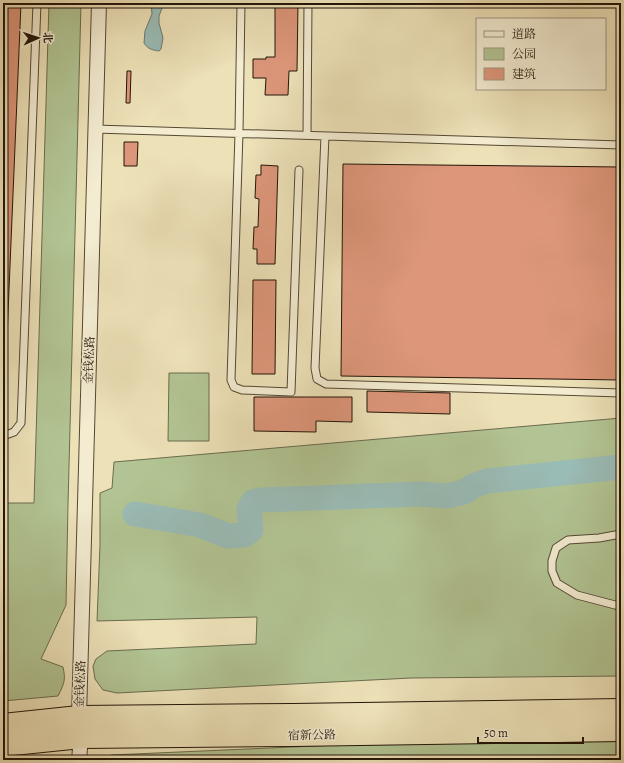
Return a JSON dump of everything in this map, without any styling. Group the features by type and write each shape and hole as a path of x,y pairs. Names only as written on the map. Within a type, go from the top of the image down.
{"highway":[{"name":"宿新公路","path":"3,745 80,727 293,715 621,710"},
{"name":"宿新公路","path":"3,725 301,735 621,730"}],"street":[{"name":"金钱松路","path":"79,760 99,3"}],"lane":[{"path":"3,436 14,432 21,423 37,3"},
{"path":"241,3 239,133 231,380 234,387 242,390 291,392 299,170"},
{"path":"307,135 308,3"},
{"path":"95,129 621,145"},
{"path":"325,136 315,368 317,379 326,384 621,393"},
{"path":"621,534 599,538 568,540 556,548 552,561 552,571 557,583 577,595 621,606"}],"green space":[{"path":"49,3 81,3 66,605 41,659 63,667 64,679 58,696 3,701 3,503 34,503"},
{"path":"169,373 209,373 209,441 168,441"},
{"path":"621,418 621,676 411,678 117,693 103,690 95,679 93,666 96,659 107,651 256,644 257,617 97,621 100,545 100,493 112,488 114,462"},
{"path":"621,739 621,760 104,760 111,755 406,742"}],"water":[{"path":"151,3 164,3 159,16 159,23 163,38 161,49 159,51 150,49 144,43 145,31 152,14"}],"building":[{"path":"3,3 21,3 4,409 3,409"},
{"path":"275,3 298,3 297,71 289,71 288,95 265,95 266,78 253,78 253,59 275,57"},
{"path":"127,71 131,71 130,103 126,103"},
{"path":"124,142 138,142 137,166 124,166"},
{"path":"343,164 621,167 621,380 341,376"},
{"path":"261,165 278,166 275,264 257,264 257,249 253,249 254,227 258,227 259,199 255,198 256,175 261,175"},
{"path":"253,280 276,280 275,374 252,374"},
{"path":"367,391 450,393 450,414 367,412"},
{"path":"254,397 352,397 352,422 316,421 316,432 254,431"}],"waterway":[{"path":"135,514 200,525 228,536 244,535 251,530 249,509 253,502 261,500 420,494 448,496 464,492 473,486 487,481 621,467"}]}
